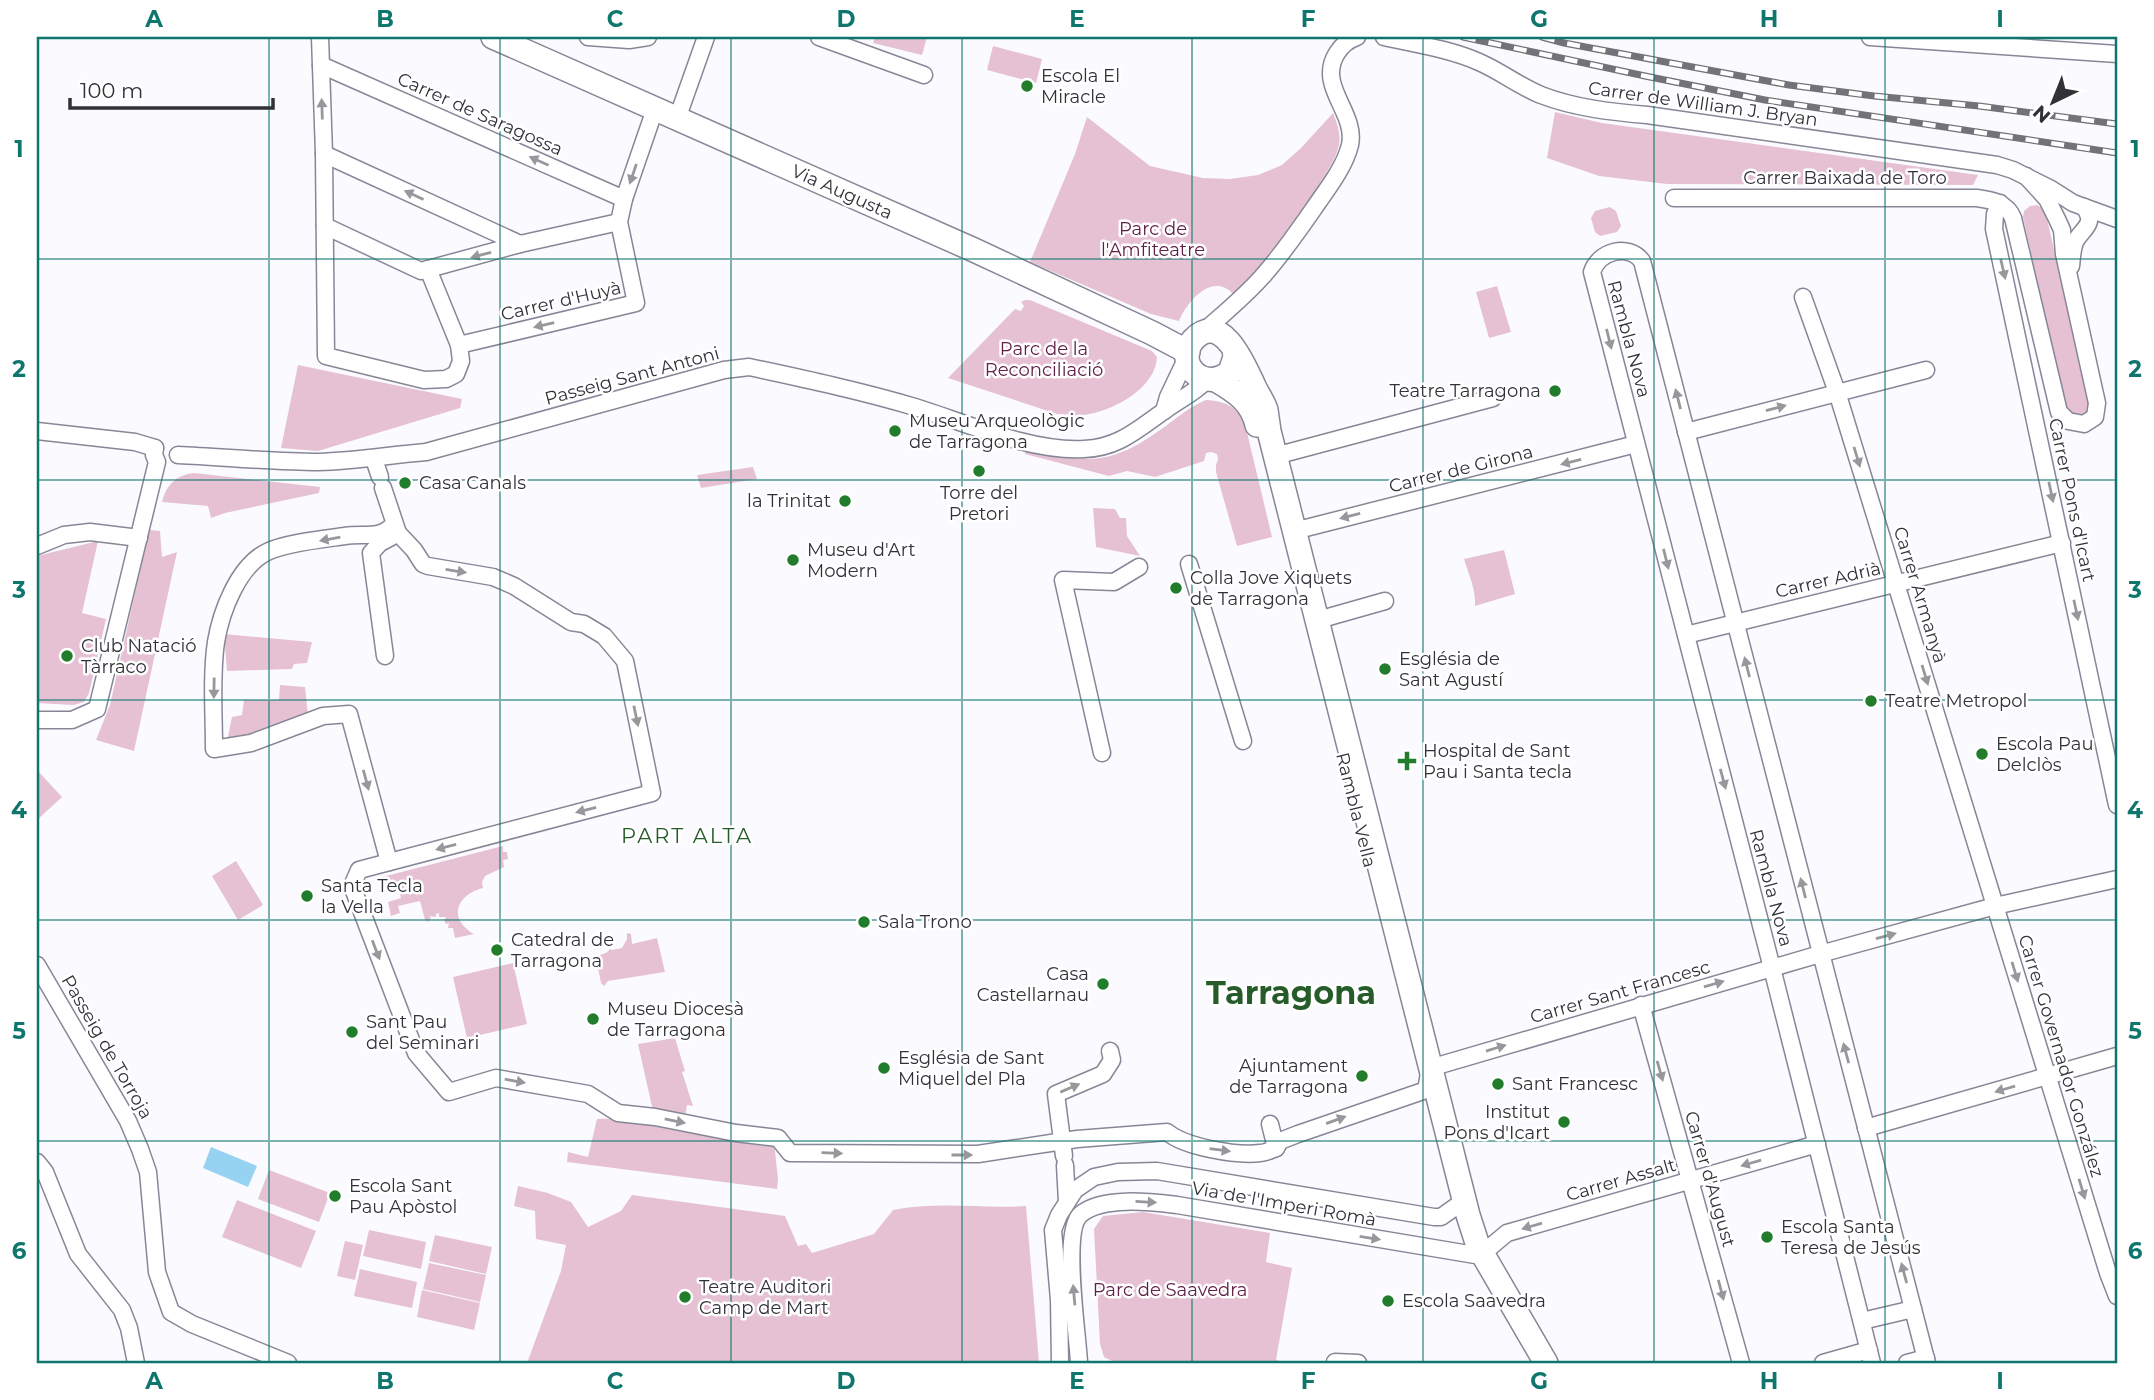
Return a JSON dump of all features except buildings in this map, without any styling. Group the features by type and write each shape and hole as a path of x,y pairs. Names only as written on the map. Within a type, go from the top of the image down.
{"main road":[{"name":"Via Augusta","path":"493,37 974,250 1152,333 1192,348"},
{"path":"1216,333 1230,341 1234,349 1234,365 1230,372 1212,380 1199,377 1193,372 1192,348 1216,333"},
{"name":"Rambla Vella","path":"1234,349 1265,408 1318,620 1428,1079 1449,1211 1479,1254"},
{"name":"Rambla Vella","path":"1212,380 1244,400 1256,419 1428,1079 1479,1254"},
{"path":"1428,1079 1441,1089 1482,1240 1479,1254 1539,1363"},
{"path":"1479,1254 1546,1363"}],"street":[{"path":"320,37 326,356 425,380 446,379 456,374 461,361 460,345 428,269"},
{"path":"589,37 629,40 648,37"},
{"path":"677,119 706,37"},
{"path":"819,37 924,75"},
{"path":"1164,411 1192,348 1261,278 1327,189 1345,159 1350,144 1349,125 1331,82 1331,66 1338,51 1348,41 1357,37"},
{"name":"Carrer de William J. Bryan","path":"1384,37 1466,57 1540,94 1578,106 1997,164 2026,176 2079,205 2117,219"},
{"path":"1870,37 2117,54"},
{"name":"Carrer de Saragossa","path":"321,65 624,199"},
{"name":"Carrer d'Huyà","path":"460,345 636,303 618,222 655,109"},
{"path":"324,153 520,244"},
{"name":"Carrer de William J. Bryan","path":"2026,176 2047,199 2060,225"},
{"name":"Carrer Baixada de Toro","path":"1674,198 1977,198 2006,208"},
{"path":"2006,208 2059,412 2068,421 2084,424 2095,417 2097,402 2064,254 2058,214 2064,206 2079,205 2089,216 2072,251 2071,279"},
{"name":"Carrer Pons d'Icart","path":"2006,208 1994,218 1994,229 2062,544 2111,748 2117,805"},
{"path":"2060,225 2070,235 2117,219"},
{"path":"325,226 421,271 520,244 618,222"},
{"name":"Rambla Nova","path":"1870,1357 1592,272 1596,263 1610,252 1628,251 1642,261 1927,1361 1907,1363"},
{"name":"Carrer Armanyà","path":"1803,297 1837,392 1995,906"},
{"name":"Passeig Sant Antoni","path":"156,455 164,466 169,466 176,461 178,455 320,462 426,452 724,370 749,367 911,406 1031,443 1066,449 1095,448 1124,439 1212,380"},
{"path":"1686,432 1926,370"},
{"path":"1275,456 1493,398"},
{"path":"37,431 135,442 156,455 139,538 97,709 72,720 37,720"},
{"name":"Carrer de Girona","path":"1294,531 1636,444"},
{"path":"374,459 398,531 423,564 492,577 514,586 571,622 584,624 604,636 625,661 652,793 359,870 352,886 416,1053 449,1092 496,1078 588,1094 618,1113 778,1138 790,1153 978,1154 1063,1149 1167,1132 1173,1137 1212,1150 1260,1153 1276,1148 1270,1124"},
{"path":"389,862 349,714 323,716 251,743 214,749 216,644 219,627 234,587 247,567 265,553 282,546 398,531"},
{"path":"385,656 371,553 398,531"},
{"path":"37,546 64,535 90,532 139,538"},
{"name":"Carrer Adrià","path":"1686,635 2062,544"},
{"path":"1189,564 1242,741"},
{"path":"1102,753 1063,580 1114,582 1139,567"},
{"path":"1318,620 1385,601"},
{"name":"Carrer Sant Francesc","path":"1276,1148 1280,1141 1360,1111 1428,1079 1641,1005 1995,906 2117,879"},
{"name":"Carrer Governador González","path":"1995,906 2117,1296"},
{"name":"Passeig de Torroja","path":"37,965 128,1121 140,1149 148,1172 157,1272 170,1312 192,1324 288,1363"},
{"name":"Carrer d'August","path":"1641,1005 1741,1363"},
{"path":"1060,1363 1059,1300 1053,1230 1063,1208 1063,1149 1056,1094 1103,1074 1112,1060 1110,1051"},
{"path":"1866,1128 2117,1056"},
{"name":"Carrer Assalt","path":"1479,1254 1507,1233 1817,1144"},
{"path":"37,1162 45,1172 78,1254 122,1310 129,1328 135,1363"},
{"name":"Via de l'Imperi Romà","path":"1063,1208 1075,1189 1094,1177 1118,1172 1157,1171 1449,1211"},
{"name":"Via de l'Imperi Romà","path":"1079,1363 1071,1254 1073,1226 1080,1214 1115,1202 1142,1201 1177,1205 1479,1254"},
{"path":"1861,1321 1913,1309"},
{"path":"1823,1363 1870,1357"},
{"path":"1335,1362 1358,1363"}],"green space":[{"path":"875,37 927,37 922,55 873,43"},
{"path":"993,46 1042,59 1036,83 987,70"},
{"path":"1555,112 1602,123 1978,175 1973,185 1667,184 1599,176 1547,158"},
{"name":"Parc de l'Amfiteatre","path":"1333,113 1339,133 1339,145 1324,177 1296,219 1239,289 1233,294 1217,286 1201,292 1187,306 1179,321 1151,314 1030,262 1075,154 1087,117 1150,166 1203,178 1230,179 1258,175 1282,165"},
{"path":"2037,205 2045,210 2089,404 2083,417 2066,413 2023,217 2024,211"},
{"path":"1610,207 1616,211 1621,226 1617,232 1600,236 1595,232 1591,218 1595,211"},
{"path":"1497,286 1511,332 1489,338 1476,292"},
{"name":"Parc de la Reconciliació","path":"1025,300 1152,351 1157,357 1150,378 1122,402 1090,414 1078,415 1057,414 948,378 1015,309 1021,311 1024,306 1021,302"},
{"path":"298,365 462,399 460,408 318,451 281,448"},
{"path":"1206,400 1229,406 1245,424 1272,537 1237,546 1216,472 1217,454 1206,453 1204,461 1155,477 1127,471 1109,476 1025,454 1025,448 1080,458 1110,456 1141,442"},
{"path":"753,467 757,479 701,488 697,475"},
{"path":"194,473 320,487 319,493 211,518 208,506 162,502 173,482"},
{"path":"1093,508 1115,509 1120,518 1126,518 1127,536 1140,556 1096,547"},
{"path":"149,530 160,531 162,557 177,552 134,751 96,740 110,705"},
{"name":"Club Natació Tàrraco","path":"98,541 82,613 106,619 89,693 84,702 74,705 37,703 37,556"},
{"path":"1504,550 1515,594 1475,606 1473,588 1464,559"},
{"path":"224,634 312,642 307,663 294,664 292,669 227,671"},
{"path":"280,685 305,687 308,716 249,740 227,741 232,717 242,715 244,700 279,700"},
{"path":"37,770 62,797 37,820"},
{"path":"503,846 503,852 507,852 508,859 503,860 504,867 485,876 483,888 468,895 459,906 460,920 474,934 455,938 453,928 448,928 449,923 446,924 444,920 446,917 439,917 439,913 436,917 429,916 431,918 428,922 420,901 398,906 400,913 391,916 388,902 401,898 398,886 385,889 382,877"},
{"path":"236,861 263,905 238,920 212,876"},
{"path":"627,933 631,934 632,944 657,938 665,972 608,981 604,986 596,958 610,949 622,948"},
{"path":"513,963 527,1024 467,1038 453,977"},
{"path":"675,1038 693,1106 687,1105 685,1117 653,1111 638,1044"},
{"path":"597,1119 637,1120 679,1126 761,1142 761,1146 774,1142 777,1189 567,1162 568,1152 588,1157"},
{"path":"269,1170 330,1193 319,1222 258,1199"},
{"path":"518,1186 571,1202 588,1227 621,1211 632,1195 785,1216 798,1246 806,1244 812,1253 874,1234 893,1210 926,1206 1026,1206 1039,1363 527,1363 561,1271 566,1245 536,1239 535,1211 514,1206"},
{"path":"237,1200 316,1231 301,1268 222,1237"},
{"name":"Parc de Saavedra","path":"1143,1212 1270,1233 1266,1262 1292,1268 1276,1360 1288,1363 1125,1364 1104,1357 1100,1344 1094,1229 1103,1216"},
{"path":"369,1230 426,1242 421,1269 363,1256"},
{"path":"435,1235 492,1247 486,1274 429,1261"},
{"path":"345,1241 363,1245 355,1280 337,1276"},
{"path":"429,1263 486,1275 480,1302 423,1289"},
{"path":"360,1269 417,1282 412,1308 354,1296"},
{"path":"422,1290 480,1303 474,1330 417,1317"}],"water":[{"path":"211,1147 257,1166 248,1187 203,1168"}],"railway":[{"path":"1463,37 1765,100 2117,153"},
{"path":"1542,37 1789,85 2117,124"}],"place":[{"name":"Escola El Miracle","path":"1027,86"},
{"name":"Teatre Tarragona","path":"1555,391"},
{"name":"Museu Arqueològic de Tarragona","path":"895,431"},
{"name":"Torre del Pretori","path":"979,471"},
{"name":"Casa Canals","path":"405,483"},
{"name":"la Trinitat","path":"845,501"},
{"name":"Museu d'Art Modern","path":"793,560"},
{"name":"Colla Jove Xiquets de Tarragona","path":"1176,588"},
{"name":"Club Natació Tàrraco","path":"67,656"},
{"name":"Església de Sant Agustí","path":"1385,669"},
{"name":"Teatre Metropol","path":"1871,701"},
{"name":"Escola Pau Delclòs","path":"1982,754"},
{"name":"Hospital de Sant Pau i Santa tecla","path":"1407,761"},
{"name":"Santa Tecla la Vella","path":"307,896"},
{"name":"Sala Trono","path":"864,922"},
{"name":"Catedral de Tarragona","path":"497,950"},
{"name":"Casa Castellarnau","path":"1103,984"},
{"name":"Museu Diocesà de Tarragona","path":"593,1019"},
{"name":"Sant Pau del Seminari","path":"352,1032"},
{"name":"Església de Sant Miquel del Pla","path":"884,1068"},
{"name":"Ajuntament de Tarragona","path":"1362,1076"},
{"name":"Sant Francesc","path":"1498,1084"},
{"name":"Institut Pons d'Icart","path":"1564,1122"},
{"name":"Escola Sant Pau Apòstol","path":"335,1196"},
{"name":"Escola Santa Teresa de Jesús","path":"1767,1237"},
{"name":"Teatre Auditori Camp de Mart","path":"685,1297"},
{"name":"Escola Saavedra","path":"1388,1301"}],"district":[{"name":"PART ALTA","path":"687,836"},
{"name":"Tarragona","path":"1291,993"}]}
